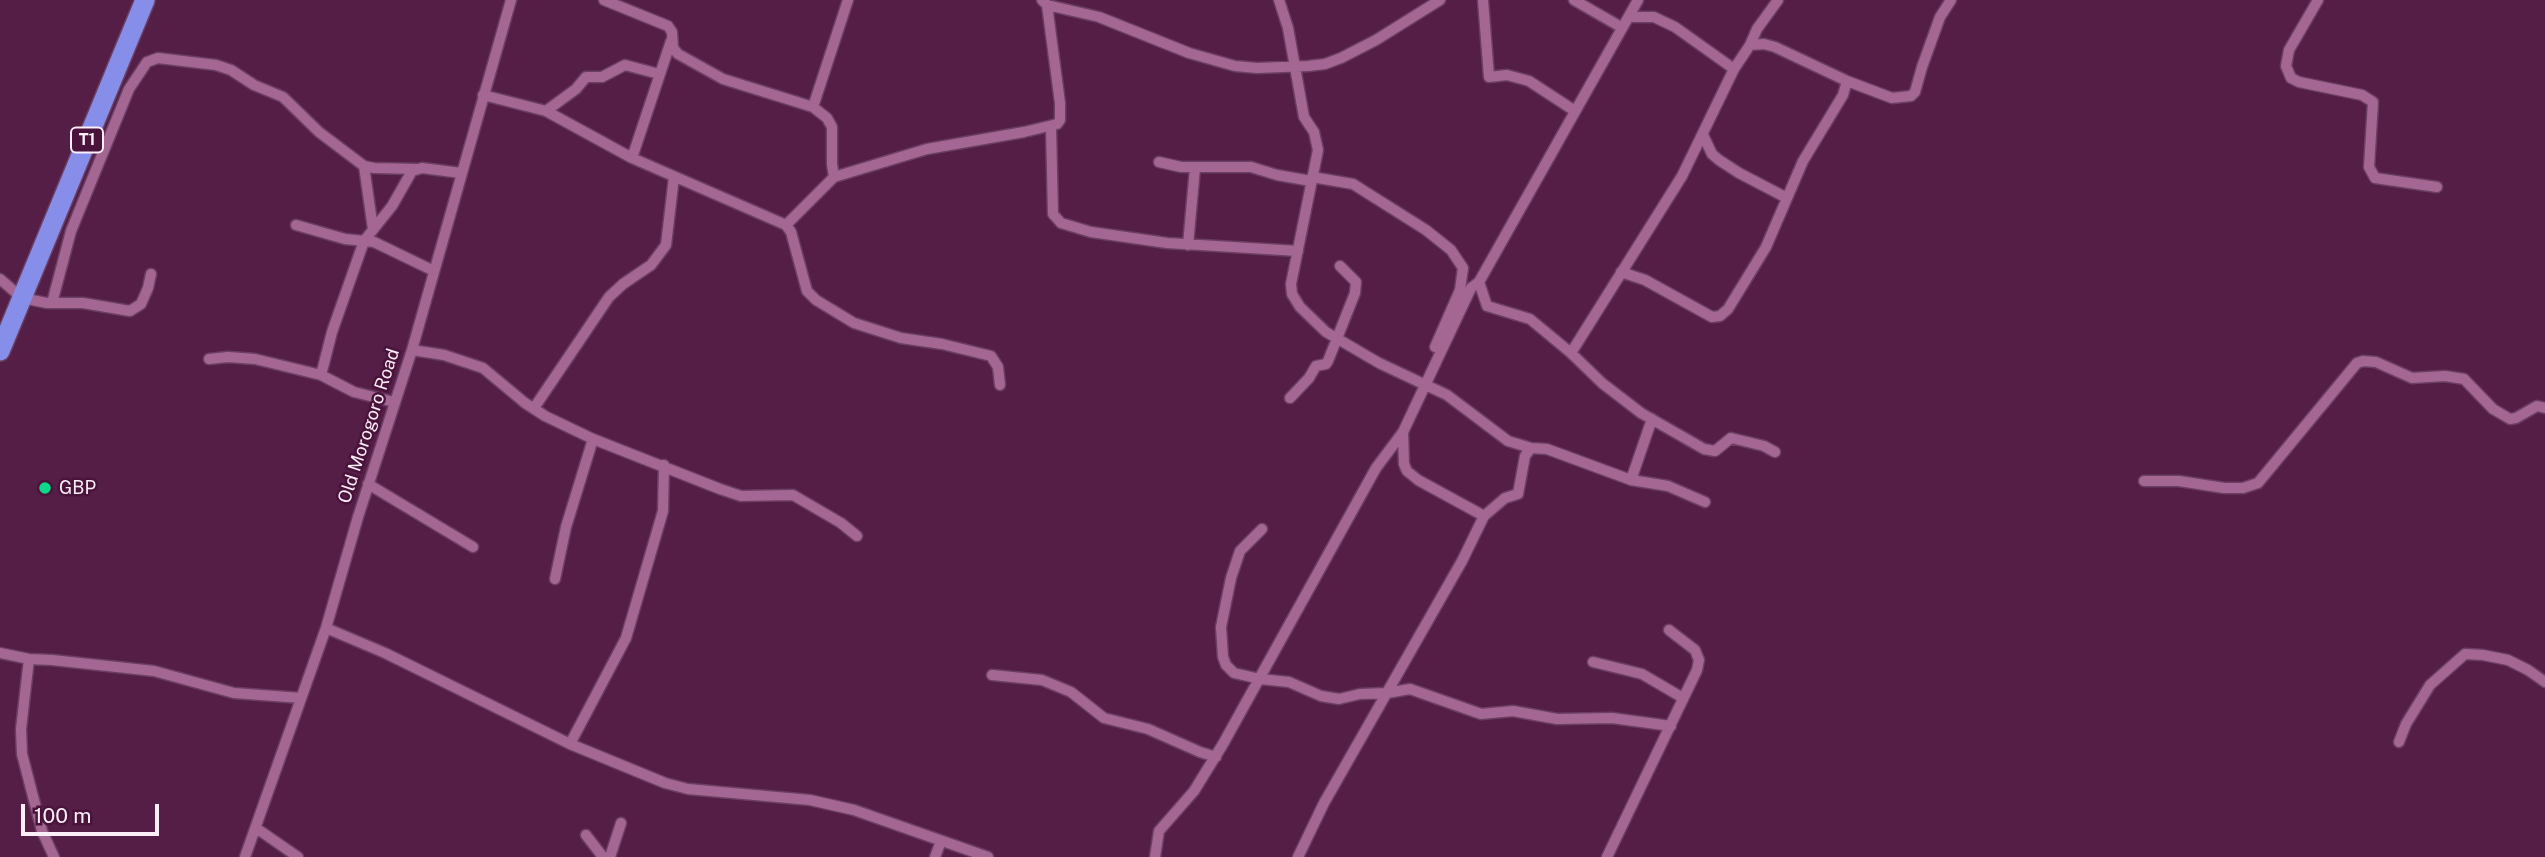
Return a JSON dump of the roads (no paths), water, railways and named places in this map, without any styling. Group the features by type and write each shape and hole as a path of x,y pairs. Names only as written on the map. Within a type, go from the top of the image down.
{"highway":[{"name":"T1","path":"0,351 145,0"}],"street":[{"name":"Old Morogoro Road","path":"245,857 326,628 368,484 412,350 512,0"},
{"path":"604,0 668,26 672,32 673,48 678,54 723,79 813,107 827,118 832,127 834,177"},
{"path":"813,107 848,0"},
{"path":"1279,0 1288,28 1304,117 1317,138 1318,150 1291,284 1292,294 1311,318 1326,332 1379,363 1447,395 1508,441 1531,448 1547,449 1631,480 1668,486 1705,502"},
{"path":"786,225 834,177 927,149 1051,127 1060,120 1060,103 1044,2 1099,17 1217,62 1257,68 1325,64 1376,40 1440,0"},
{"path":"1483,0 1489,77 1507,75 1529,81 1574,111"},
{"path":"1574,0 1621,27"},
{"path":"1422,384 1471,288 1479,282 1638,0"},
{"path":"1571,353 1682,176 1734,69 1757,29 1778,0"},
{"path":"1750,45 1764,44 1775,47 1847,81 1892,98 1911,96 1915,92 1940,18 1951,0"},
{"path":"2318,0 2289,50 2286,66 2291,78 2362,95 2373,102 2370,167 2375,178 2437,187"},
{"path":"1629,17 1654,17 1675,27 1734,69"},
{"path":"632,158 672,39"},
{"path":"52,303 71,231 129,89 147,62 158,58 216,65 283,97 319,132 363,166 374,169 461,173"},
{"path":"546,111 576,89 586,77 602,77 625,65 659,75"},
{"path":"1620,272 1644,280 1712,317 1720,316 1728,309 1766,247 1803,161 1843,96 1847,81"},
{"path":"483,95 546,111 632,158 786,225 791,232 807,291 816,300 854,323 901,338 942,344 991,356 998,367 1000,386"},
{"path":"1051,127 1053,214 1060,223 1091,232 1188,245 1298,251"},
{"path":"1703,135 1712,154 1719,160 1787,198"},
{"path":"1155,857 1159,831 1165,822 1184,806 1216,757 1376,468 1402,432 1456,301 1463,268 1451,250 1426,230 1353,184 1277,175 1251,167 1195,168 1159,162"},
{"path":"363,166 373,229"},
{"path":"1188,245 1195,168"},
{"path":"321,375 332,332 364,241 400,194 412,171 418,169"},
{"path":"534,408 609,297 651,265 666,245 674,177"},
{"path":"296,225 345,239 374,242 434,271"},
{"path":"1290,398 1316,366 1326,365 1357,286 1340,266"},
{"path":"0,279 22,298 130,310 141,304 151,274"},
{"path":"1479,282 1487,306 1530,319 1602,383 1652,419 1710,451 1720,449 1731,438 1776,452"},
{"path":"412,350 444,355 482,368 545,416 593,439 741,496 793,495 841,523 857,536"},
{"path":"209,359 255,359 321,375 354,392 394,402"},
{"path":"2144,481 2179,481 2224,488 2243,488 2258,483 2357,363 2363,361 2376,362 2412,377 2464,379 2493,409 2510,419 2537,405 2545,408"},
{"path":"1631,480 1652,419"},
{"path":"1402,432 1407,471 1418,480 1484,516"},
{"path":"555,579 566,527 593,439"},
{"path":"1298,857 1324,803 1462,561 1484,516 1504,498 1518,494 1525,456 1531,448"},
{"path":"570,744 626,638 663,511 664,465"},
{"path":"368,484 473,547"},
{"path":"1262,529 1240,551 1231,578 1221,627 1226,665 1234,673 1289,682 1339,699 1360,694 1417,690 1481,713 1513,711 1557,719 1612,718 1671,726"},
{"path":"326,628 385,653 570,744 651,778 677,786 810,800 874,816 988,857"},
{"path":"1606,857 1697,670 1699,660 1695,650 1669,630"},
{"path":"0,653 29,659 155,671 234,693 301,698"},
{"path":"2399,742 2406,724 2430,685 2465,654 2508,660 2545,682"},
{"path":"29,659 20,729 22,754 42,831 54,857"},
{"path":"1593,662 1642,674 1683,698"},
{"path":"992,675 1042,680 1071,692 1104,718 1148,729 1216,757"},
{"path":"610,857 621,823"},
{"path":"256,828 298,857"},
{"path":"586,835 603,857"},
{"path":"935,857 941,841"}],"place":[{"name":"GBP","path":"45,488"}]}
